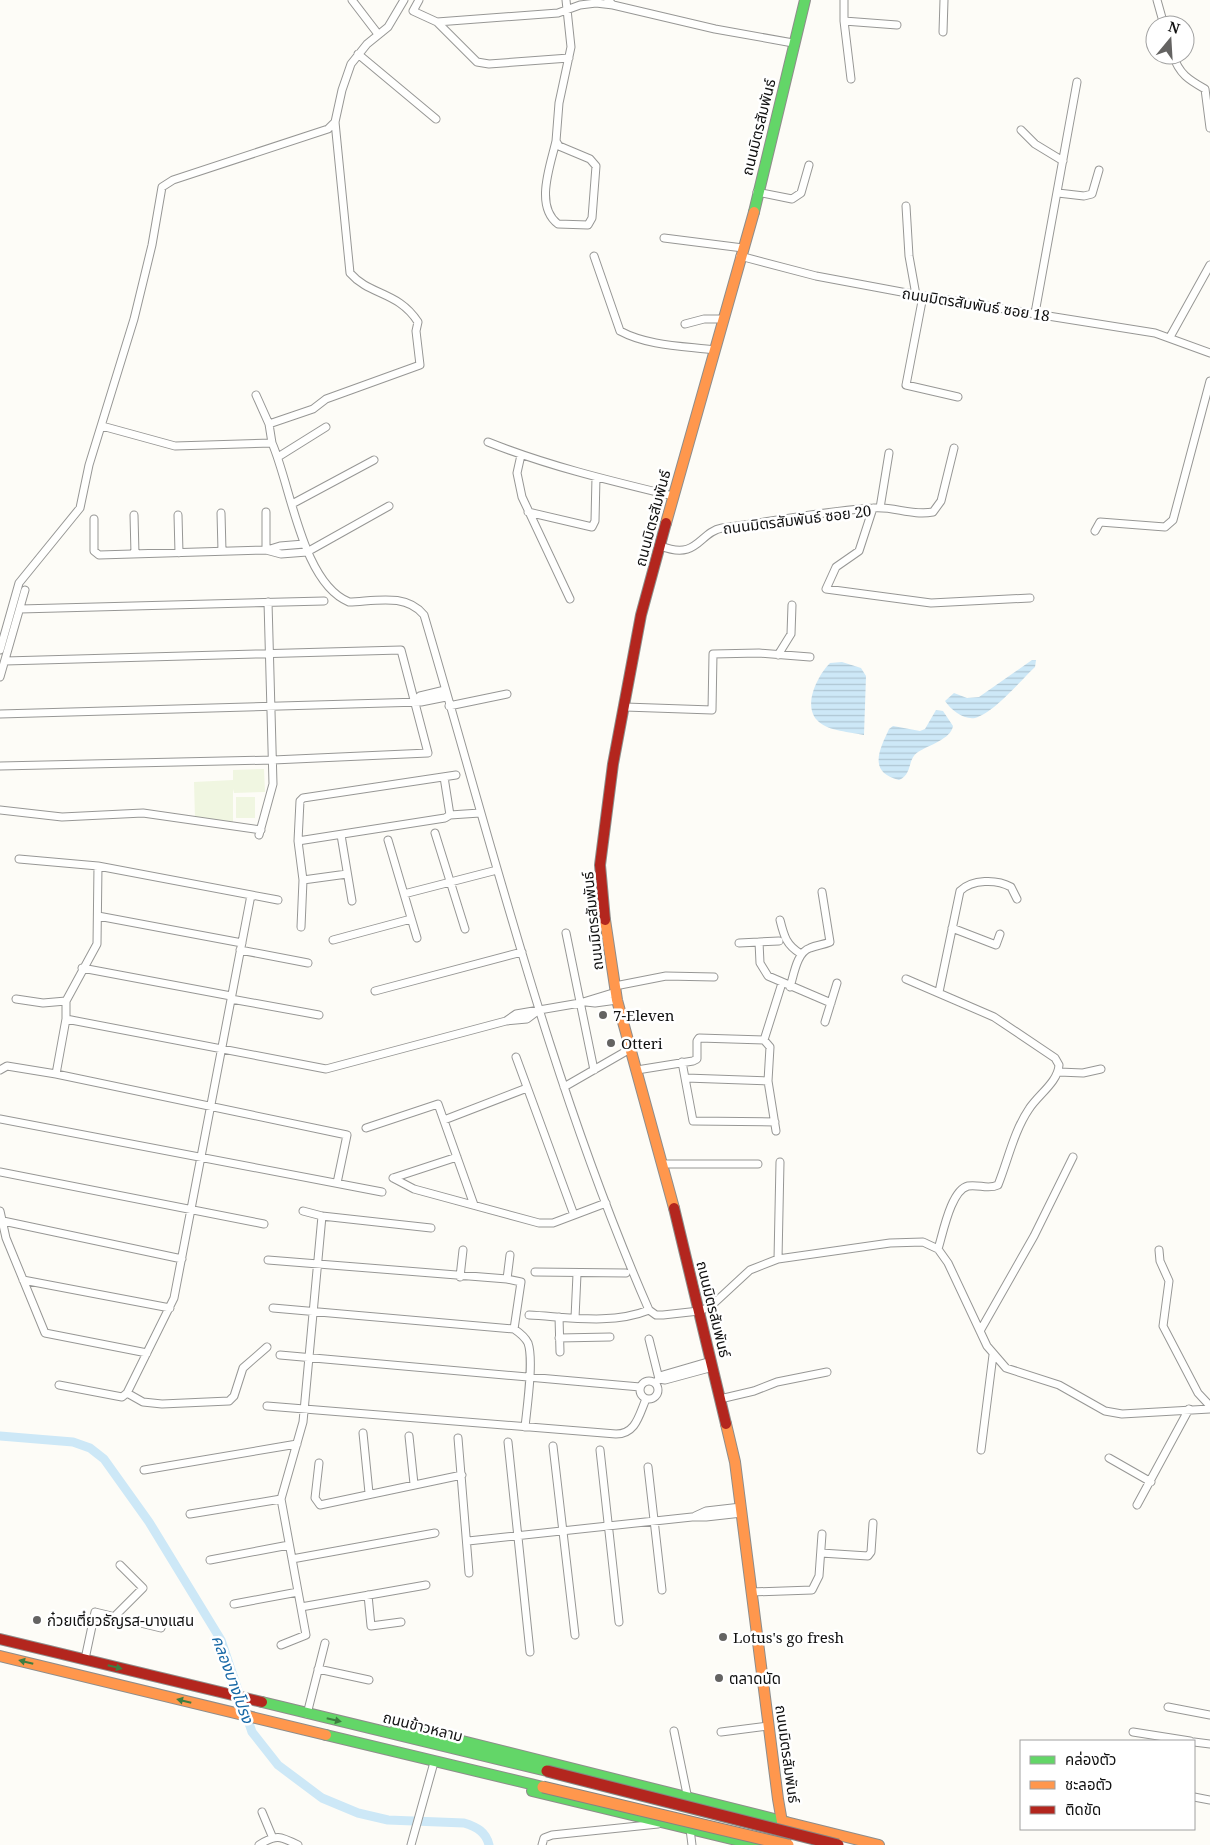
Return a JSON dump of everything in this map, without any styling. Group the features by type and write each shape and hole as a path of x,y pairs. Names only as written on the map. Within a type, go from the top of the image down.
{"main road":[{"name":"ถนนมิตรสัมพันธ์","path":"787,1845 768,1726 735,1462 663,1164 616,993 605,920 600,865 612,773 641,615 742,252 805,0"},
{"name":"ถนนข้าวหลาม","path":"0,1639 547,1771 838,1845"},
{"name":"ถนนข้าวหลาม","path":"0,1656 787,1845"},
{"path":"375,1730 418,1730 688,1799 880,1845"},
{"path":"374,1747 433,1766 757,1845"},
{"path":"632,1815 655,1814 663,1807 658,1796 639,1786"},
{"path":"716,1836 740,1835 748,1827 748,1821 743,1816 727,1808"},
{"path":"809,1845 808,1840 812,1835 832,1833"}],"street":[{"path":"352,0 378,34"},
{"path":"269,424 312,409 326,399 351,389 420,365 416,331 418,322 410,309 393,297 356,280 350,273 335,122 342,90 351,64 378,34 388,27 404,0"},
{"path":"419,0 413,11 437,22 477,62 489,64 569,58"},
{"path":"556,141 559,146 590,159 596,166 592,218 588,225 558,224 548,207 545,197 556,141 559,103 569,58 570,38 566,0"},
{"path":"844,0 844,21 851,79"},
{"path":"943,32 944,0"},
{"path":"1157,0 1161,15"},
{"path":"437,22 558,13 596,3 611,2 715,29 794,43"},
{"path":"844,21 897,25"},
{"path":"358,54 436,119"},
{"path":"1176,65 1186,79 1205,89 1210,128"},
{"path":"1035,312 1077,82"},
{"path":"0,650 19,583 80,508 89,465 143,281 162,187 173,180 328,130 335,122"},
{"path":"1021,130 1035,144 1063,161"},
{"path":"757,192 792,199 801,193 810,165"},
{"path":"1058,193 1084,196 1092,194 1099,170"},
{"path":"906,206 909,256 919,296 906,385 958,397"},
{"name":"ถนนมิตรสัมพันธ์ ซอย 18","path":"664,238 742,252 816,276 919,296 1035,312 1170,337 1210,354"},
{"path":"594,256 620,331 630,336 654,342 715,350"},
{"path":"1170,337 1210,265"},
{"path":"686,324 704,320 723,319"},
{"path":"1095,531 1100,522 1165,527 1173,520 1210,381"},
{"path":"256,395 269,424 272,443 307,552 329,586 342,599 349,602 399,600 417,607 424,616 448,706 522,952 537,1012 606,1203 649,1310 656,1315 663,1315 698,1311 710,1307 750,1270 778,1259 909,1241 923,1242 938,1249 948,1263 993,1355 1006,1368 1059,1385 1105,1411 1122,1414 1210,1407"},
{"path":"102,426 175,446 272,443"},
{"path":"278,457 326,427"},
{"path":"488,442 521,455 596,477 674,496"},
{"name":"ถนนมิตรสัมพันธ์ ซอย 20","path":"660,546 681,550 693,548 716,529 877,508 918,514 933,512 941,501 954,448"},
{"path":"890,453 877,508 859,551 836,567 826,589 930,603 1030,598"},
{"path":"521,455 518,477 528,512 570,599"},
{"path":"292,504 374,460"},
{"path":"528,512 592,527 595,521 596,477"},
{"path":"266,550 281,554 307,552 389,506"},
{"path":"266,512 266,550"},
{"path":"221,513 222,551"},
{"path":"134,515 135,554"},
{"path":"178,515 179,553"},
{"path":"94,519 94,551 99,555 266,550 280,546 304,544"},
{"path":"0,677 25,590"},
{"path":"20,609 324,601"},
{"path":"0,810 62,817 143,813 260,833 273,784 268,602"},
{"path":"778,655 791,634 792,605"},
{"path":"0,766 273,760 428,753 401,650 5,661"},
{"path":"625,706 712,710 713,654 810,657"},
{"path":"0,714 421,702 446,694"},
{"path":"448,706 507,694"},
{"path":"301,927 303,880 298,841 299,807 303,798 456,775"},
{"path":"444,777 450,815"},
{"path":"298,841 480,810"},
{"path":"435,833 465,929"},
{"path":"341,835 352,901"},
{"path":"388,840 417,938"},
{"path":"19,859 98,866 278,900"},
{"path":"56,1074 66,1019 66,1001 82,968 97,944 98,866"},
{"path":"404,894 475,872 497,868"},
{"path":"303,880 347,874"},
{"path":"939,992 960,891 971,884 986,882 1007,884 1014,890 1017,899"},
{"path":"790,987 801,954 809,948 830,942 822,892"},
{"path":"58,1385 122,1397 127,1393 174,1298 251,895"},
{"path":"98,916 241,946 308,963"},
{"path":"332,940 411,919"},
{"path":"780,920 784,940 791,948 801,954"},
{"path":"952,928 996,945 1000,934"},
{"path":"566,933 583,1003 594,1070"},
{"path":"739,943 778,941"},
{"path":"759,942 762,970 768,976 782,984 831,1003"},
{"path":"376,991 522,952"},
{"path":"82,968 319,1015"},
{"path":"66,1019 221,1050 331,1069 506,1021 516,1014 583,1003 595,1003 616,993 666,976 714,977"},
{"path":"906,980 939,992 994,1017 1055,1058 1059,1065 1059,1072 1025,1116 998,1185 992,1188 967,1187 956,1194 938,1249"},
{"path":"825,1022 838,983"},
{"path":"764,1040 782,984"},
{"path":"16,999 43,1004 66,1001"},
{"path":"637,1070 696,1059 697,1041 699,1038 764,1040"},
{"path":"764,1040 770,1048 768,1081 776,1132"},
{"path":"564,1088 630,1049"},
{"path":"516,1057 574,1215"},
{"path":"682,1062 693,1121 775,1122"},
{"path":"0,1070 7,1066 56,1074 347,1135 337,1183"},
{"path":"1059,1072 1083,1073 1101,1069"},
{"path":"686,1078 768,1081"},
{"path":"444,1120 527,1088"},
{"path":"366,1128 438,1104 474,1205"},
{"path":"0,1120 382,1192"},
{"path":"457,1157 393,1178 414,1189 540,1223 553,1223 606,1203"},
{"path":"980,1331 1034,1236 1073,1157"},
{"path":"778,1259 780,1162"},
{"path":"663,1164 758,1164"},
{"path":"0,1172 191,1208 264,1224"},
{"path":"303,1210 322,1216 431,1228"},
{"path":"0,1211 6,1238 45,1333 147,1353"},
{"path":"280,1645 306,1635 280,1499 297,1444 304,1408 322,1216"},
{"path":"2,1221 182,1258"},
{"path":"460,1277 463,1250"},
{"path":"1159,1250 1160,1261 1169,1281 1164,1326 1198,1393 1210,1407"},
{"path":"507,1279 510,1255"},
{"path":"268,1260 460,1277 507,1279 521,1282 514,1330"},
{"path":"535,1272 626,1274"},
{"path":"575,1318 577,1274"},
{"path":"23,1280 170,1308"},
{"path":"273,1308 520,1332 529,1346 526,1427"},
{"path":"529,1315 605,1318 638,1314 649,1310"},
{"path":"559,1317 560,1352"},
{"path":"560,1338 610,1338"},
{"path":"640,1387 641,1396 646,1400 652,1399 657,1395 657,1381 649,1339"},
{"path":"127,1393 143,1402 162,1404 228,1401 234,1396 243,1368 267,1348"},
{"path":"280,1355 640,1387"},
{"path":"981,1450 993,1355"},
{"path":"640,1387 646,1381 665,1380 712,1364"},
{"path":"720,1399 754,1391 777,1382 827,1372"},
{"path":"266,1406 624,1434 634,1427 646,1400"},
{"path":"1138,1505 1189,1409"},
{"path":"364,1433 369,1493"},
{"path":"409,1436 414,1484"},
{"path":"458,1438 468,1541 469,1572"},
{"path":"508,1442 530,1652"},
{"path":"144,1470 297,1444"},
{"path":"553,1446 575,1635"},
{"path":"600,1450 619,1622"},
{"path":"1108,1458 1151,1482"},
{"path":"319,1463 315,1498 320,1505 369,1493 462,1475"},
{"path":"648,1467 662,1590"},
{"path":"190,1514 280,1499"},
{"path":"468,1541 692,1517 706,1518 742,1510"},
{"path":"821,1553 868,1556 871,1552 873,1523"},
{"path":"292,1559 435,1533"},
{"path":"751,1592 812,1590 819,1576 822,1534"},
{"path":"210,1560 289,1545"},
{"path":"114,1617 143,1588 120,1565"},
{"path":"301,1607 426,1585"},
{"path":"234,1604 298,1592"},
{"path":"368,1595 371,1626 401,1622"},
{"path":"85,1660 95,1612 161,1628"},
{"path":"307,1714 325,1643"},
{"path":"318,1669 369,1680"},
{"path":"1168,1707 1210,1715"},
{"path":"721,1732 768,1726"},
{"path":"674,1731 688,1799"},
{"path":"1134,1732 1184,1740"},
{"path":"1195,1742 1210,1744"},
{"path":"411,1845 433,1766"},
{"path":"1195,1797 1210,1800"},
{"path":"262,1812 280,1845"},
{"path":"542,1845 544,1838 552,1835 663,1823"},
{"path":"690,1829 692,1845"},
{"path":"259,1845 275,1837 298,1845"}],"green space":[{"path":"264,769 265,792 234,793 233,789 233,823 195,819 194,782 233,780 233,770"},
{"path":"236,797 255,797 255,818 236,818"}],"water":[{"path":"1032,660 1036,660 1035,667 1006,696 982,715 975,718 962,716 954,711 945,701 954,693 967,698 979,697"},
{"path":"842,662 861,668 866,676 864,735 823,725 814,716 811,708 813,691 825,668 830,663"},
{"path":"936,710 943,711 953,726 951,731 944,738 918,752 912,758 906,774 899,780 889,776 879,766 879,759 882,744 889,729 893,726 920,731 925,729"}],"waterway":[{"name":"คลองบางโปรง","path":"0,1436 73,1442 90,1448 104,1459 149,1522 221,1640 252,1732 278,1765 322,1798 358,1813 388,1820 464,1823 480,1831 486,1837 489,1845"}],"traffic: fast":[{"path":"754,212 805,0"},
{"path":"262,1702 547,1771"},
{"path":"395,1730 418,1730 786,1822"},
{"path":"326,1735 543,1787"},
{"path":"532,1791 757,1845"}],"traffic: slow":[{"path":"666,523 754,212"},
{"path":"605,920 617,1000 674,1208"},
{"path":"726,1424 735,1462 778,1799 786,1845"},
{"path":"0,1656 326,1735"},
{"path":"543,1787 788,1845"},
{"path":"786,1822 879,1845"}],"traffic: jam":[{"path":"605,920 600,865 613,764 641,615 666,523"},
{"path":"674,1208 726,1424"},
{"path":"0,1639 262,1702"},
{"path":"547,1771 838,1845"}],"place":[{"name":"7-Eleven","path":"603,1015"},
{"name":"Otteri","path":"611,1043"},
{"name":"ก๋วยเตี๋ยวธัญรส-บางแสน","path":"37,1620"},
{"name":"Lotus's go fresh","path":"723,1637"},
{"name":"ตลาดนัด","path":"719,1678"}]}
